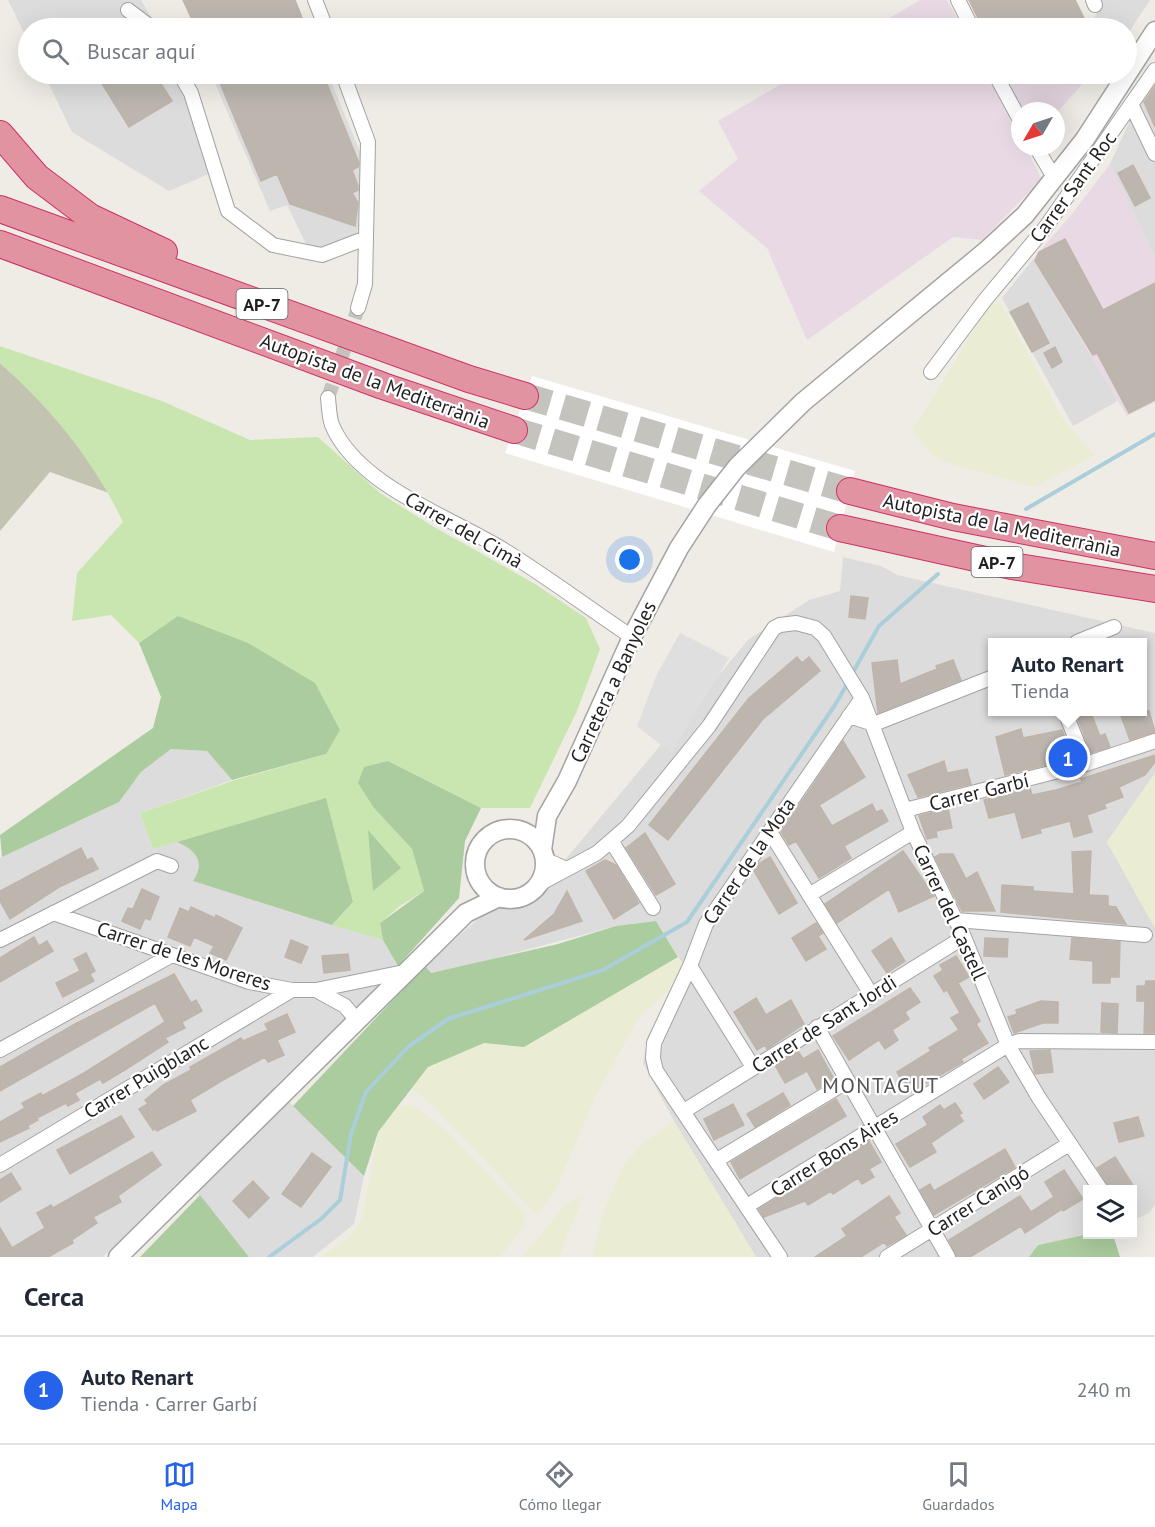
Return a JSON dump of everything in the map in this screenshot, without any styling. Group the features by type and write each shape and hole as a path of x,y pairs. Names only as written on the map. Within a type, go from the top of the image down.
{"highway":[{"path":"0,134 37,177 90,217 209,274 441,369"},
{"name":"Autopista de la Mediterrània","path":"0,209 441,369 525,396"},
{"name":"Autopista de la Mediterrània","path":"2,245 383,386 514,430"},
{"name":"Autopista de la Mediterrània","path":"850,492 953,517 1155,556"},
{"name":"Autopista de la Mediterrània","path":"840,528 1012,566 1155,590"}],"street":[{"path":"315,0 322,18"},
{"path":"958,0 967,18"},
{"path":"128,10 139,18"},
{"name":"Carretera a Banyoles","path":"1137,59 1155,31"},
{"name":"Carrer Sant Roc","path":"931,372 985,300 1045,228 1155,70"},
{"path":"186,84 191,93 228,211 273,245 322,255 366,238"},
{"path":"347,84 368,141 365,284 358,308"},
{"path":"999,84 1011,104"},
{"name":"Carretera a Banyoles","path":"543,854 547,816 567,781 632,637 679,548 715,495 767,436 803,402 986,251 1025,215 1085,139 1121,84"},
{"path":"1132,106 1155,154"},
{"path":"1041,156 1055,179"},
{"name":"Carrer del Cimà","path":"328,398 331,423 350,452 396,491 506,551 632,637"},
{"name":"Carrer del Castell","path":"612,842 644,809 709,726 769,634 780,625 787,623 804,623 814,628 824,636 858,692 874,724 913,832 964,937 1008,1045 1069,1144 1098,1185"},
{"path":"1087,638 1114,627"},
{"path":"849,716 874,724 988,679"},
{"name":"Carrer de la Mota","path":"780,1257 656,1071 653,1058 654,1043 690,966 706,924 849,716 858,692"},
{"path":"1067,716 1086,765"},
{"name":"Carrer Garbí","path":"905,810 1086,765 1155,741"},
{"path":"466,913 472,897 476,874 475,857 483,841 498,831 515,829 547,816"},
{"path":"515,829 533,837 543,854 564,868"},
{"path":"770,832 871,993"},
{"name":"Carrer Garbí","path":"809,895 913,832"},
{"path":"118,1257 466,913 499,897 523,896 564,868 597,853 612,842 653,908"},
{"path":"538,884 543,874 543,854"},
{"path":"0,940 157,861 171,866"},
{"path":"476,874 487,891 499,897"},
{"name":"Carrer de les Moreres","path":"53,913 249,982 292,990 316,990 409,970"},
{"path":"956,920 1145,935"},
{"name":"Carrer de Sant Jordi","path":"684,1111 964,937"},
{"path":"0,1050 172,954"},
{"path":"690,966 753,1067"},
{"name":"Carrer Puigblanc","path":"0,1165 292,990"},
{"name":"Carrer de les Moreres","path":"316,990 345,1006 358,1022"},
{"path":"817,1027 948,1257"},
{"name":"Carrer Bons Aires","path":"747,1206 1008,1045 1019,1041 1155,1042"},
{"path":"717,1160 848,1081"},
{"name":"Carrer Canigó","path":"887,1257 1069,1144"}],"shaded area":[{"path":"8,0 141,0 151,18 18,18 18,20"},
{"path":"920,0 947,0 957,18 889,18"},
{"path":"1096,0 1150,0 1137,20 1094,18 1100,9"},
{"path":"1155,80 1155,258 1110,164 1138,103"},
{"path":"49,84 187,84 218,170 169,191 72,132"},
{"path":"215,84 332,84 363,159 361,218 355,238 324,249 308,248 287,205 270,211"},
{"path":"781,84 991,84 1011,121 1011,156 1030,156 1042,179 982,240 953,237 807,340 767,248 699,191 738,159 718,121"},
{"path":"1005,84 1082,84 1065,104 1015,102"},
{"path":"1110,164 1155,258 1155,402 1127,416 1033,259 1072,214"},
{"path":"1033,259 1118,401 1073,426 1002,298"},
{"path":"1000,301 1063,419 1095,455 1034,487 945,462 927,450 913,430 988,307"},
{"path":"0,363 30,390 70,433 109,493 50,472 0,531"},
{"path":"843,557 881,566 897,575 1155,633 1155,773 1107,842 1155,928 1155,1205 1149,1213 1137,1218 1137,1185 1083,1185 1083,1236 1038,1245 1029,1257 756,1257 674,1121 643,1063 648,1037 683,964 656,921 616,926 470,965 430,973 425,966 490,908 525,908 748,640 809,600 840,591"},
{"path":"680,633 729,658 671,753 637,726 657,674"},
{"path":"171,749 207,751 232,780 140,813 153,849 177,842 189,847 199,858 201,870 194,881 383,940 398,966 274,1087 364,1176 354,1224 313,1257 249,1257 184,1176 103,1257 0,1257 0,858 119,802 141,772"},
{"path":"1155,773 1155,928 1107,842"},
{"path":"678,957 683,964 672,986 638,1019 596,1096 555,1191 537,1215 433,1106 411,1088 428,1067 484,1043 524,1047"},
{"path":"411,1104 446,1130 525,1213 524,1227 500,1257 320,1257 352,1235 363,1215 378,1132 396,1109"},
{"path":"674,1121 756,1257 592,1257 602,1216 623,1165 646,1141"},
{"path":"583,1196 559,1257 522,1257 566,1204"}],"green space":[{"path":"0,346 162,401 250,440 318,437 380,493 429,524 535,584 586,618 600,649 577,711 530,808 481,808 388,761 374,808 412,849 424,891 400,906 380,923 383,940 332,925 353,902 326,799 153,849 140,813 232,781 326,754 179,616 139,643 111,615 72,621 77,573 123,522 98,477 69,436 37,398 0,363"},
{"path":"178,616 248,643 315,683 340,730 326,754 232,780 207,751 171,749 141,772 119,802 2,857 0,835 153,728 161,697 139,643"},
{"path":"388,761 481,808 465,841 459,898 398,966 383,940 380,923 424,891 412,849 374,808 358,783 364,767"},
{"path":"326,798 353,902 332,925 193,881 199,868 197,857 177,842"},
{"path":"368,830 401,868 373,891"},
{"path":"656,921 678,957 524,1047 484,1043 428,1067 378,1132 364,1176 293,1106 425,966 431,973 558,944 616,926"},
{"path":"200,1195 249,1257 140,1257"},
{"path":"1083,1235 1083,1239 1114,1239 1120,1257 1029,1257 1038,1245"}],"pier":[{"path":"532,376 855,471 834,552 505,453"}],"building":[{"path":"183,0 295,0 302,18 191,18"},
{"path":"969,0 1075,0 1084,18 978,18"},
{"path":"102,84 161,84 172,101 129,127"},
{"path":"220,84 327,84 359,163 358,167 352,170 358,186 358,190 352,193 358,203 355,226 290,204 277,174 261,181"},
{"path":"1155,86 1155,127 1144,102"},
{"path":"1133,165 1150,198 1135,206 1118,173"},
{"path":"1065,239 1103,310 1155,283 1155,400 1129,413 1097,353 1093,355 1035,261 1039,252"},
{"path":"1028,303 1049,343 1032,352 1010,312"},
{"path":"1055,347 1062,362 1052,368 1044,353"},
{"path":"851,596 868,598 865,619 849,617"},
{"path":"797,657 802,663 809,657 820,671 763,719 668,840 649,825 749,698"},
{"path":"897,660 900,684 953,660 961,680 878,713 872,663"},
{"path":"1147,711 1149,711 1155,732 1130,740 1121,716 1147,716"},
{"path":"1077,716 1092,716 1100,736 1105,734 1110,747 1091,753"},
{"path":"1021,729 1023,738 1062,730 1072,754 1071,759 1005,775 996,737"},
{"path":"843,741 865,777 819,805 832,826 872,804 876,812 882,810 888,821 844,846 851,858 819,878 796,841 789,845 781,832"},
{"path":"1155,755 1155,762 1145,775 1119,787 1123,797 1104,804 1106,808 1087,815 1092,832 1074,837 1070,821 1040,829 1041,833 1022,838 1015,812 989,818 984,800 1030,788 1032,795 1056,790 1082,782 1081,779"},
{"path":"944,761 947,773 967,769 971,784 918,797 908,775"},
{"path":"948,808 952,828 936,831 937,837 927,839 919,816"},
{"path":"645,833 675,884 656,895 626,848"},
{"path":"81,848 87,860 92,858 98,869 59,887 10,919 0,901 0,891"},
{"path":"903,851 934,896 899,912 889,889 837,923 825,904"},
{"path":"1091,851 1089,895 1108,896 1108,906 1116,907 1126,924 1001,912 1002,885 1033,887 1033,891 1074,894 1072,852"},
{"path":"940,854 953,854 966,879 977,872 995,911 962,911 935,857"},
{"path":"770,857 797,903 779,914 754,871 758,864"},
{"path":"605,860 616,865 639,903 614,919 586,871"},
{"path":"142,889 159,897 150,920 145,918 140,929 122,921 128,908 133,909"},
{"path":"567,891 582,921 524,940 554,914"},
{"path":"191,907 215,918 216,915 242,928 226,960 210,953 214,946 194,937 190,946 168,937 180,908 189,912"},
{"path":"816,923 823,933 818,936 826,949 806,961 792,938"},
{"path":"34,937 39,946 47,941 53,951 0,982 0,958"},
{"path":"891,938 905,961 887,973 872,951"},
{"path":"985,938 1008,939 1007,957 984,956"},
{"path":"1072,938 1120,942 1119,977 1110,977 1110,983 1093,983 1093,961 1070,959"},
{"path":"291,940 308,947 301,963 285,957"},
{"path":"86,953 95,971 90,974 94,981 63,997 56,983 80,971 74,959"},
{"path":"348,954 350,970 324,973 322,956"},
{"path":"956,956 969,977 958,983 980,1021 976,1024 988,1043 961,1059 963,1062 909,1093 897,1072 931,1051 929,1048 959,1030 951,1018 960,1013 947,990 944,992 934,976 943,970 940,965"},
{"path":"174,974 191,1003 196,1000 202,1011 182,1022 185,1028 165,1038 168,1042 103,1083 100,1079 75,1093 79,1100 68,1106 66,1103 37,1118 38,1120 27,1126 29,1128 0,1142 0,1122 25,1108 22,1103 41,1093 42,1096 84,1073 165,1022 155,1003 0,1091 0,1067 75,1024"},
{"path":"1146,981 1155,981 1155,1033 1144,1033 1145,1001 1137,1001 1137,986 1145,986"},
{"path":"910,988 920,1002 905,1012 909,1019 892,1030 898,1040 885,1049 879,1040 849,1060 833,1036"},
{"path":"756,998 766,1015 791,1000 804,1024 767,1049 765,1045 757,1050 734,1012"},
{"path":"1041,1001 1058,1002 1058,1023 1043,1023 1014,1033 1008,1017 1017,1014 1016,1010"},
{"path":"1102,1003 1118,1004 1117,1033 1101,1032"},
{"path":"287,1014 295,1032 277,1040 284,1055 268,1062 265,1057 223,1080 190,1100 196,1111 157,1131 155,1128 153,1130 139,1109 148,1104 145,1100 163,1085 191,1070 190,1067 241,1038 243,1041 268,1030 265,1024"},
{"path":"818,1050 834,1079 817,1089 807,1071 785,1083 775,1065 798,1051 803,1059"},
{"path":"1050,1050 1053,1072 1035,1074 1030,1051"},
{"path":"998,1067 1009,1082 984,1099 974,1084"},
{"path":"783,1093 790,1105 755,1127 747,1114"},
{"path":"836,1099 846,1116 740,1179 731,1162"},
{"path":"955,1103 962,1113 959,1115 963,1121 931,1143 936,1152 910,1167 896,1144 928,1125 923,1117 940,1105 944,1110"},
{"path":"733,1104 744,1125 714,1140 704,1119"},
{"path":"121,1116 134,1137 70,1174 57,1150"},
{"path":"1138,1117 1144,1136 1119,1142 1114,1123"},
{"path":"869,1141 881,1162 869,1169 874,1177 862,1184 858,1178 833,1194 831,1191 808,1205 805,1201 764,1217 759,1209 791,1190 792,1192"},
{"path":"1005,1149 1015,1167 934,1215 920,1190 930,1184 934,1191"},
{"path":"152,1152 161,1165 118,1196 121,1202 93,1217 97,1223 72,1240 73,1243 48,1257 0,1257 0,1228 12,1248 45,1228 37,1213 51,1205 53,1208"},
{"path":"312,1153 331,1167 301,1207 282,1194"},
{"path":"1115,1157 1133,1185 1108,1185 1097,1168"},
{"path":"1064,1170 1083,1199 1063,1211 1062,1209 1025,1233 1021,1226 970,1257 957,1257 949,1240 1020,1196 1031,1212 1054,1197 1045,1182"},
{"path":"11,1173 21,1189 0,1202 0,1180"},
{"path":"253,1181 269,1198 249,1218 233,1201"},
{"path":"889,1196 900,1213 894,1217 906,1235 887,1246 884,1242 861,1257 815,1257 847,1236 842,1229"}],"waterway":[{"path":"1026,509 1155,434"},
{"path":"852,674 879,626 938,574"},
{"path":"269,1257 321,1219 340,1200 351,1134 366,1092 408,1047 448,1019 603,970 687,922 849,681"}],"tunnel":[{"path":"328,398 358,308"},
{"path":"525,396 850,491"},
{"path":"514,430 840,528"}],"place":[{"name":"Auto Renart","path":"1068,758"}],"district":[{"name":"MONTAGUT","path":"881,1085"}]}
